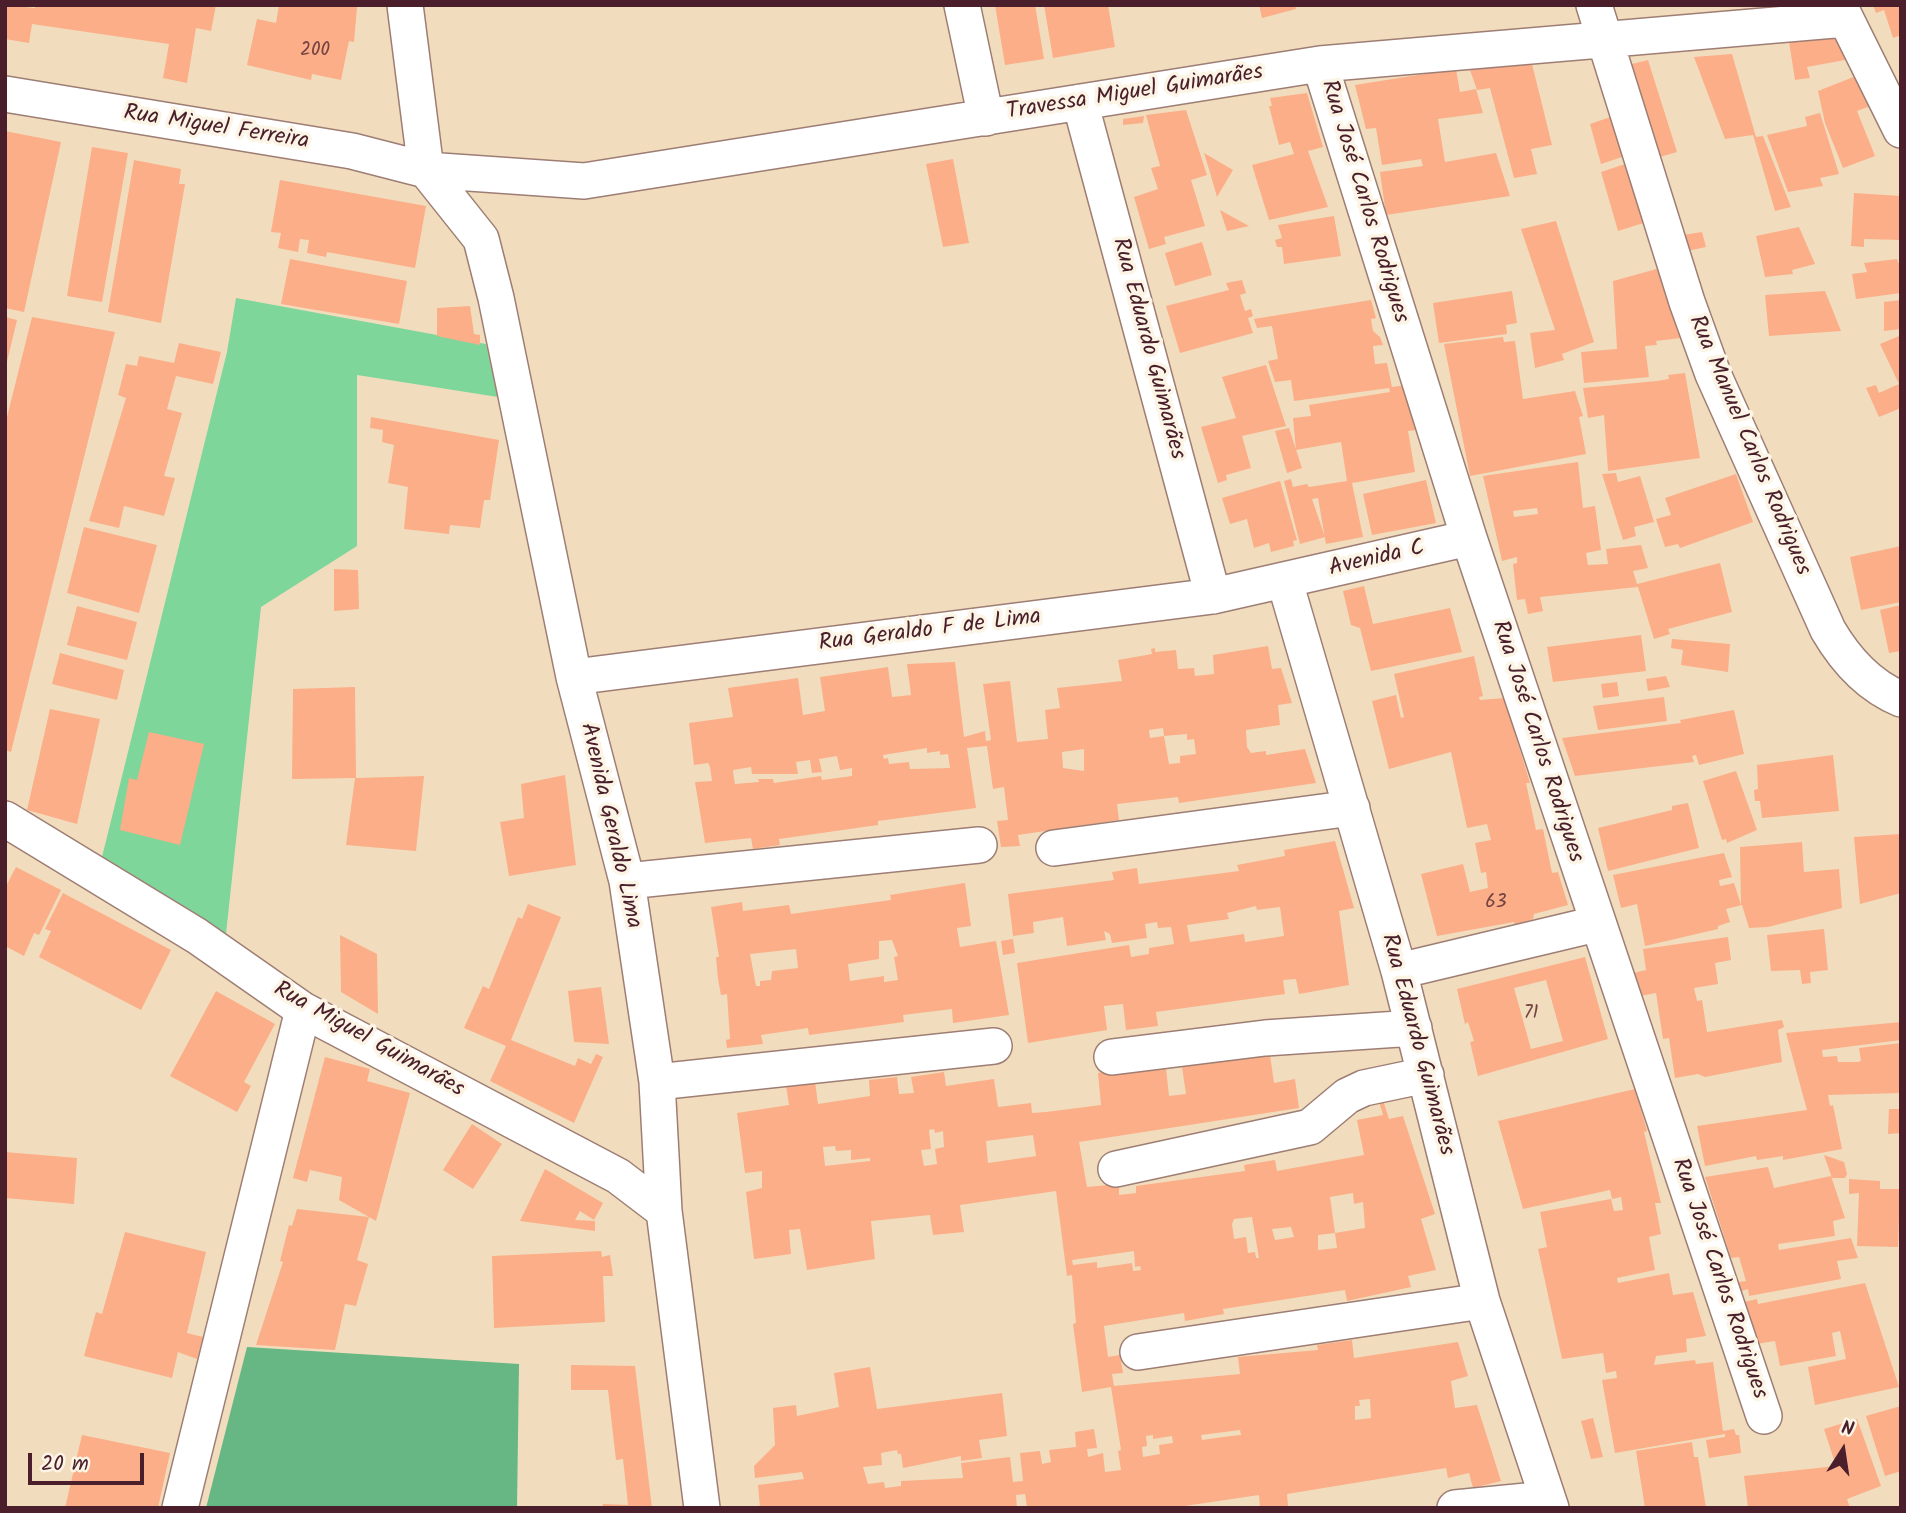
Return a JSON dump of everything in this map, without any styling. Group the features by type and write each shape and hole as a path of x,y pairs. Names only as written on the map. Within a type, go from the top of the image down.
{"street":[{"path":"405,5 426,170"},
{"path":"962,5 986,118"},
{"name":"Rua Manuel Carlos Rodrigues","path":"1594,5 1709,362 1828,630 1843,655 1884,692 1901,699"},
{"path":"1842,12 1901,130"},
{"name":"Travessa Miguel Guimarães","path":"426,170 584,181 1320,64 1606,42 1842,12"},
{"name":"Rua José Carlos Rodrigues","path":"1320,64 1469,538 1596,924 1765,1416"},
{"name":"Rua Miguel Ferreira","path":"5,94 352,151 426,170"},
{"name":"Rua Eduardo Guimarães","path":"1080,102 1213,596"},
{"name":"Avenida Geraldo Lima","path":"426,170 481,240 496,298 574,677 627,881 657,1082 663,1211 702,1508"},
{"name":"Avenida C","path":"1285,582 1469,538"},
{"name":"Rua Eduardo Guimarães","path":"1285,582 1399,971 1482,1301 1549,1503"},
{"name":"Rua Geraldo F de Lima","path":"574,677 1213,596 1285,582"},
{"path":"1054,848 1352,808"},
{"name":"Rua Miguel Guimarães","path":"5,819 197,936 303,1010 618,1176 663,1211"},
{"path":"627,881 979,845"},
{"path":"1399,971 1596,924"},
{"path":"180,1508 303,1010"},
{"path":"1112,1057 1265,1038 1414,1028"},
{"path":"657,1082 993,1046"},
{"path":"1116,1169 1310,1127 1347,1096 1364,1088 1426,1075"},
{"path":"1138,1353 1482,1301"},
{"path":"1455,1508 1549,1503"}],"green space":[{"path":"236,298 486,344 498,397 357,375 357,546 261,607 226,934 102,857 227,352"},
{"path":"247,1347 519,1364 517,1508 206,1508"}],"building":[{"path":"5,5 35,8 35,5 216,5 211,31 196,28 187,83 163,78 169,44 32,24 29,43 5,39"},
{"path":"279,5 357,7 354,42 349,41 341,80 312,74 311,80 247,65 257,19 276,23"},
{"path":"995,5 1035,5 1044,59 1005,65"},
{"path":"1044,5 1108,5 1115,47 1053,58"},
{"path":"1259,5 1295,5 1296,9 1262,18"},
{"path":"1873,5 1901,5 1901,35 1893,38 1884,10 1876,13"},
{"path":"1839,33 1845,60 1807,67 1810,78 1795,80 1789,42"},
{"path":"1732,54 1756,137 1763,136 1791,207 1775,211 1753,135 1725,139 1694,57"},
{"path":"1648,60 1677,152 1653,159 1624,66"},
{"path":"1532,64 1552,145 1531,149 1537,174 1514,178 1490,88 1477,90 1469,67"},
{"path":"1456,69 1460,92 1476,89 1483,113 1438,119 1445,162 1496,153 1510,196 1386,215 1380,172 1423,166 1421,159 1382,165 1376,128 1366,129 1355,85"},
{"path":"1866,72 1881,102 1857,111 1875,156 1843,168 1825,123 1818,91"},
{"path":"1307,93 1323,147 1308,151 1328,207 1269,220 1252,165 1294,154 1290,142 1279,145 1269,106 1272,106 1270,98"},
{"path":"1186,110 1207,175 1191,180 1205,226 1164,237 1166,244 1149,249 1134,197 1158,189 1151,168 1160,166 1146,115"},
{"path":"1820,113 1839,174 1820,178 1823,186 1788,192 1767,135 1807,126 1805,117"},
{"path":"1619,114 1631,154 1601,164 1590,124"},
{"path":"1144,116 1143,123 1123,125 1123,119"},
{"path":"5,131 61,142 24,312 5,308"},
{"path":"92,147 128,153 102,302 67,296"},
{"path":"1204,153 1233,170 1217,197 1211,176"},
{"path":"953,159 969,243 943,247 926,164"},
{"path":"134,160 181,169 179,184 185,184 161,323 108,312"},
{"path":"1634,161 1653,220 1618,231 1601,172"},
{"path":"280,180 426,206 415,268 327,252 326,257 307,253 309,240 300,239 298,252 278,248 281,233 271,232"},
{"path":"1854,193 1901,196 1901,240 1864,239 1864,247 1851,246"},
{"path":"1220,210 1249,226 1227,231"},
{"path":"1334,216 1341,256 1284,264 1282,247 1277,247 1275,240 1282,238 1278,225"},
{"path":"1556,221 1594,342 1562,354 1564,360 1535,368 1530,333 1555,330 1521,229"},
{"path":"1799,227 1815,264 1792,270 1793,274 1765,277 1756,236"},
{"path":"1702,232 1706,247 1682,252 1677,236"},
{"path":"1202,242 1212,275 1175,286 1165,253"},
{"path":"290,259 407,281 399,324 281,304"},
{"path":"1897,259 1901,269 1901,293 1856,299 1852,274 1867,272 1864,263"},
{"path":"1664,267 1689,337 1656,341 1657,345 1645,346 1649,377 1584,383 1581,352 1617,349 1613,281"},
{"path":"1242,280 1246,293 1240,295 1245,311 1251,309 1253,316 1248,318 1253,333 1180,353 1166,306 1229,290 1226,283"},
{"path":"1512,291 1517,323 1506,325 1507,334 1439,343 1433,303"},
{"path":"1825,291 1841,331 1769,336 1765,295"},
{"path":"1371,300 1376,318 1371,319 1373,331 1380,337 1383,345 1373,346 1375,364 1387,363 1392,387 1406,385 1416,430 1408,431 1415,472 1352,483 1363,537 1326,544 1325,537 1300,544 1284,481 1291,479 1293,487 1307,484 1309,487 1347,481 1341,442 1296,450 1293,418 1311,416 1309,405 1390,392 1389,388 1294,401 1291,380 1275,382 1268,361 1278,359 1272,326 1257,328 1254,319","holes":["1318,498 1325,536 1312,499"]},
{"path":"1901,300 1901,329 1884,331 1884,302"},
{"path":"470,306 474,334 480,335 480,345 437,336 437,308"},
{"path":"5,317 17,320 6,366 5,366"},
{"path":"32,317 115,332 11,752 5,750 5,425"},
{"path":"1899,336 1901,408 1879,417 1866,388 1876,385 1879,393 1899,384 1880,344"},
{"path":"1503,337 1504,342 1515,341 1523,399 1575,391 1583,416 1579,417 1586,454 1470,476 1444,344"},
{"path":"179,343 221,352 213,384 176,376 167,409 182,413 164,476 175,478 164,516 124,506 119,528 89,521 126,398 118,395 126,364 137,366 139,356 174,363"},
{"path":"1266,365 1286,426 1242,436 1251,468 1226,475 1227,480 1218,483 1201,427 1236,418 1222,377"},
{"path":"1685,373 1700,458 1608,471 1604,415 1588,418 1583,388 1657,381 1669,379 1668,375"},
{"path":"371,417 499,440 490,500 484,500 480,528 450,525 449,534 404,529 408,487 388,483 394,445 382,442 383,430 370,428"},
{"path":"1289,428 1302,468 1287,473 1275,431"},
{"path":"1578,462 1583,508 1595,506 1601,550 1586,553 1588,565 1608,564 1606,549 1641,545 1648,568 1633,571 1637,584 1720,563 1732,612 1668,629 1670,634 1654,639 1638,587 1540,597 1543,611 1528,614 1525,599 1517,600 1513,564 1517,563 1517,557 1502,561 1483,476","holes":["1537,508 1538,514 1514,517 1513,511"]},
{"path":"1616,473 1618,482 1640,476 1654,522 1634,527 1636,536 1623,540 1602,474"},
{"path":"1736,474 1753,522 1680,548 1678,544 1665,547 1656,519 1671,515 1665,498"},
{"path":"1426,480 1436,523 1372,535 1363,494"},
{"path":"1280,481 1297,540 1293,541 1294,546 1271,552 1269,543 1254,548 1247,519 1230,524 1222,498"},
{"path":"84,527 157,545 139,613 67,593"},
{"path":"1901,546 1901,602 1861,610 1850,557"},
{"path":"334,569 358,570 359,609 334,611"},
{"path":"1364,586 1373,624 1450,608 1462,652 1371,671 1360,628 1351,625 1343,591"},
{"path":"1901,605 1901,651 1889,653 1880,610"},
{"path":"77,606 137,622 127,660 67,645"},
{"path":"1641,635 1646,671 1553,682 1547,647"},
{"path":"1672,639 1730,644 1728,672 1681,665 1683,650 1671,648"},
{"path":"1268,646 1272,669 1281,668 1292,703 1278,705 1280,725 1246,730 1247,747 1251,753 1266,751 1266,755 1305,749 1316,783 1179,803 1178,797 1117,804 1119,820 1018,835 1020,846 1001,847 997,821 1008,820 1004,787 993,789 987,746 967,748 976,808 878,821 878,825 779,839 780,845 753,849 751,838 705,843 695,782 712,781 708,763 694,765 689,723 733,717 728,688 798,678 803,715 825,711 820,677 888,667 892,697 911,695 907,664 955,662 964,737 985,731 986,741 991,740 983,684 1010,681 1017,742 1048,739 1045,710 1060,708 1057,688 1122,681 1118,660 1152,654 1151,649 1155,648 1155,652 1176,650 1178,669 1194,668 1195,676 1214,674 1213,655","holes":["1163,728 1164,736 1150,738 1149,730","1187,734 1187,740 1194,739 1196,754 1180,756 1180,763 1169,764 1164,736","927,748 927,753 940,751 940,755 948,754 950,768 910,769 909,762 889,764 888,758 884,759 883,755","1084,749 1084,771 1063,768 1062,752","837,756 840,770 852,768 852,776 822,780 821,776 774,783 773,779 758,779 759,782 735,784 733,770 751,767 752,774 798,774 796,762 810,760 812,773 822,772 819,759"]},
{"path":"60,653 124,670 117,700 52,684"},
{"path":"1474,656 1483,696 1479,697 1480,700 1504,698 1530,783 1526,783 1536,830 1543,829 1552,873 1558,872 1568,905 1534,914 1533,919 1515,926 1514,922 1437,936 1421,874 1463,864 1470,892 1488,888 1486,872 1481,873 1475,843 1491,840 1487,824 1467,828 1451,752 1389,769 1372,701 1396,695 1401,718 1404,717 1394,674"},
{"path":"1666,676 1670,687 1648,691 1646,679"},
{"path":"1617,682 1619,696 1603,698 1601,684"},
{"path":"355,687 356,778 424,776 416,851 346,845 355,778 292,779 293,689"},
{"path":"1664,697 1667,721 1598,730 1593,706"},
{"path":"50,709 100,719 77,824 27,810"},
{"path":"1734,710 1744,754 1699,765 1696,755 1692,756 1694,762 1575,776 1562,738 1681,723 1680,720"},
{"path":"149,732 204,744 180,845 120,830 129,778 137,780"},
{"path":"1833,755 1839,811 1762,818 1760,801 1755,801 1754,790 1758,789 1757,765"},
{"path":"1736,771 1757,830 1727,843 1726,839 1722,840 1703,781"},
{"path":"565,775 576,865 509,876 500,822 524,818 521,784"},
{"path":"1688,803 1699,848 1608,871 1598,828 1672,810 1672,806"},
{"path":"1901,834 1901,893 1860,904 1854,837"},
{"path":"1335,841 1354,908 1339,911 1349,985 1299,994 1296,979 1283,980 1285,994 1156,1012 1158,1026 1126,1030 1123,1004 1104,1006 1107,1030 1028,1043 1017,963 1129,945 1131,957 1149,954 1149,948 1174,944 1171,927 1158,928 1157,922 1145,924 1147,938 1112,943 1110,934 1104,931 1106,940 1067,946 1063,917 1033,922 1034,933 1013,936 1008,894 1114,880 1112,872 1137,868 1139,884 1239,871 1237,865 1285,856 1284,850","holes":["1256,906 1257,910 1280,907 1284,936 1245,942 1244,934 1190,942 1187,925 1229,919 1227,913"]},
{"path":"1802,842 1804,872 1839,869 1842,908 1768,927 1749,928 1742,905 1726,909 1730,922 1718,926 1718,929 1645,946 1637,904 1621,908 1613,875 1724,853 1732,877 1719,880 1720,886 1734,883 1741,905 1740,847"},
{"path":"16,867 61,890 39,935 34,933 24,956 5,946 5,888"},
{"path":"965,883 971,926 957,928 960,947 996,941 1009,1015 953,1023 952,1009 903,1015 904,1022 809,1035 808,1028 761,1035 763,1044 727,1048 726,1040 730,1039 727,994 721,995 718,979 716,957 719,957 711,907 742,902 743,911 789,905 791,914 891,900 890,895","holes":["892,940 898,956 894,957 898,980 884,982 884,976 850,981 848,964 879,959 879,941","796,949 798,968 772,971 771,980 760,981 760,986 756,986 750,954"]},
{"path":"63,893 171,950 141,1010 39,957 51,931 45,929"},
{"path":"528,904 561,917 511,1040 575,1066 578,1058 591,1064 596,1054 603,1057 574,1123 490,1081 506,1046 464,1028 483,986 489,989 518,917 522,919"},
{"path":"1824,929 1828,970 1810,972 1811,983 1802,984 1800,970 1771,971 1767,935"},
{"path":"340,935 377,954 378,1014 341,992"},
{"path":"1728,937 1731,960 1715,963 1718,984 1694,988 1697,1001 1702,1000 1707,1032 1782,1020 1784,1027 1778,1030 1782,1062 1705,1077 1698,1074 1675,1078 1669,1038 1663,1039 1656,993 1640,996 1633,973 1646,970 1643,949"},
{"path":"1013,939 1015,953 1003,955 1001,941"},
{"path":"1585,957 1608,1039 1478,1076 1470,1042 1474,1041 1468,1022 1465,1024 1457,989","holes":["1546,980 1563,1041 1531,1049 1514,988"]},
{"path":"601,987 609,1044 574,1042 568,991"},
{"path":"216,991 275,1024 244,1082 251,1086 237,1112 170,1076"},
{"path":"1901,1022 1901,1040 1822,1050 1823,1057 1837,1056 1838,1062 1858,1062 1861,1061 1859,1048 1901,1043 1901,1093 1828,1095 1830,1106 1833,1105 1842,1149 1783,1160 1783,1156 1757,1160 1756,1156 1705,1166 1697,1126 1807,1110 1786,1033"},
{"path":"1246,1052 1247,1059 1270,1055 1274,1083 1295,1079 1299,1108 1079,1142 1087,1187 1119,1184 1119,1195 1136,1193 1136,1186 1245,1171 1244,1165 1275,1160 1277,1171 1364,1155 1357,1120 1383,1115 1378,1098 1382,1097 1389,1119 1403,1116 1435,1214 1421,1219 1436,1270 1408,1276 1411,1287 1347,1301 1345,1290 1223,1309 1224,1314 1185,1321 1184,1313 1104,1326 1108,1357 1120,1355 1123,1373 1112,1374 1114,1386 1240,1374 1238,1357 1318,1350 1317,1345 1352,1340 1354,1358 1458,1342 1468,1376 1451,1381 1455,1408 1477,1405 1501,1481 1473,1488 1469,1473 1448,1478 1446,1468 1287,1494 1288,1506 1278,1508 1260,1508 1259,1495 1171,1508 1027,1508 1025,1494 1016,1495 1017,1508 760,1508 758,1485 804,1479 802,1472 755,1478 754,1466 775,1445 773,1408 796,1405 797,1416 839,1407 834,1373 870,1367 877,1409 1002,1393 1007,1436 979,1440 982,1458 961,1461 961,1456 903,1468 901,1454 898,1454 897,1450 881,1453 882,1465 863,1467 868,1484 884,1482 885,1488 901,1486 901,1481 963,1478 961,1463 1010,1457 1013,1482 1023,1481 1020,1453 1040,1451 1042,1464 1051,1462 1049,1450 1076,1447 1075,1432 1094,1429 1097,1448 1087,1449 1088,1457 1103,1453 1105,1472 1121,1470 1118,1451 1121,1450 1111,1387 1082,1392 1073,1324 1076,1323 1072,1275 1067,1276 1056,1191 960,1205 964,1232 933,1235 930,1215 871,1221 875,1259 807,1270 800,1229 789,1230 791,1254 754,1259 746,1192 762,1188 762,1171 745,1173 737,1113 789,1105 786,1085 815,1081 818,1104 870,1096 869,1080 897,1077 899,1094 914,1093 911,1077 944,1072 946,1086 994,1079 998,1107 1031,1103 1032,1113 1046,1112 1101,1105 1098,1073 1165,1059 1169,1096 1186,1094 1181,1060","holes":["934,1129 935,1133 943,1131 944,1147 935,1149 937,1164 924,1166 921,1150 931,1149 929,1130","1033,1135 1036,1156 988,1163 986,1141","835,1146 836,1151 851,1150 851,1160 870,1158 870,1161 825,1166 823,1147","1353,1193 1354,1204 1363,1202 1365,1228 1335,1233 1330,1197","1252,1217 1259,1258 1256,1258 1255,1252 1248,1253 1246,1237 1234,1239 1234,1219","1291,1227 1294,1237 1275,1240 1272,1229","1335,1233 1337,1248 1318,1250 1318,1235","1134,1251 1135,1267 1140,1266 1141,1270 1133,1271 1132,1263 1097,1268 1097,1262 1073,1265 1072,1260","1370,1399 1371,1418 1355,1420 1355,1406 1360,1406 1359,1400","1240,1430 1241,1435 1202,1440 1201,1435","1153,1435 1153,1439 1172,1436 1173,1443 1159,1445 1160,1454 1143,1457 1142,1447 1147,1446 1146,1436"]},
{"path":"325,1057 370,1069 367,1081 410,1093 376,1221 339,1200 342,1177 310,1170 307,1182 293,1178"},
{"path":"1635,1089 1647,1131 1644,1132 1661,1203 1655,1203 1661,1234 1649,1237 1655,1270 1617,1278 1618,1283 1669,1273 1673,1295 1693,1292 1706,1336 1686,1339 1687,1352 1656,1356 1654,1365 1695,1360 1696,1364 1713,1362 1723,1431 1734,1429 1736,1435 1739,1435 1741,1453 1709,1458 1706,1440 1725,1437 1725,1434 1615,1453 1602,1380 1617,1378 1616,1371 1606,1373 1603,1353 1562,1359 1538,1249 1547,1247 1540,1212 1611,1199 1614,1211 1623,1210 1621,1197 1612,1199 1610,1190 1523,1209 1498,1121"},
{"path":"1889,1109 1901,1109 1901,1133 1888,1134"},
{"path":"472,1124 502,1144 473,1189 443,1170"},
{"path":"5,1152 77,1158 74,1204 5,1198"},
{"path":"1824,1155 1844,1162 1847,1174 1845,1178 1832,1178"},
{"path":"1768,1167 1774,1188 1831,1176 1845,1218 1833,1221 1835,1236 1778,1244 1779,1250 1851,1238 1858,1258 1837,1261 1841,1279 1749,1296 1748,1289 1741,1291 1738,1282 1746,1281 1739,1257 1731,1258 1705,1177"},
{"path":"545,1169 603,1203 594,1220 580,1211 575,1220 595,1221 595,1231 520,1221"},
{"path":"1849,1179 1880,1181 1880,1189 1900,1189 1898,1247 1857,1246 1859,1193 1849,1194"},
{"path":"297,1209 369,1217 357,1260 368,1264 356,1306 345,1304 335,1350 256,1345 283,1262 280,1261 289,1225 292,1226"},
{"path":"125,1232 206,1252 187,1333 203,1337 197,1359 178,1352 172,1378 84,1356 96,1312 102,1314"},
{"path":"601,1251 602,1257 610,1255 613,1276 603,1276 605,1322 494,1328 492,1256"},
{"path":"1865,1283 1899,1387 1815,1405 1808,1367 1846,1359 1840,1331 1832,1333 1836,1356 1780,1366 1775,1341 1756,1344 1744,1302 1757,1299 1758,1304"},
{"path":"571,1365 635,1366 652,1508 602,1508 603,1504 628,1505 623,1459 616,1460 608,1390 571,1390"},
{"path":"1901,1406 1901,1471 1885,1476 1866,1416"},
{"path":"1593,1418 1603,1457 1591,1459 1581,1421"},
{"path":"1857,1419 1881,1486 1847,1499 1850,1508 1748,1508 1744,1476 1836,1466 1824,1429"},
{"path":"82,1435 170,1453 158,1508 65,1508"},
{"path":"1692,1442 1694,1457 1698,1457 1706,1508 1645,1508 1636,1451"}]}
